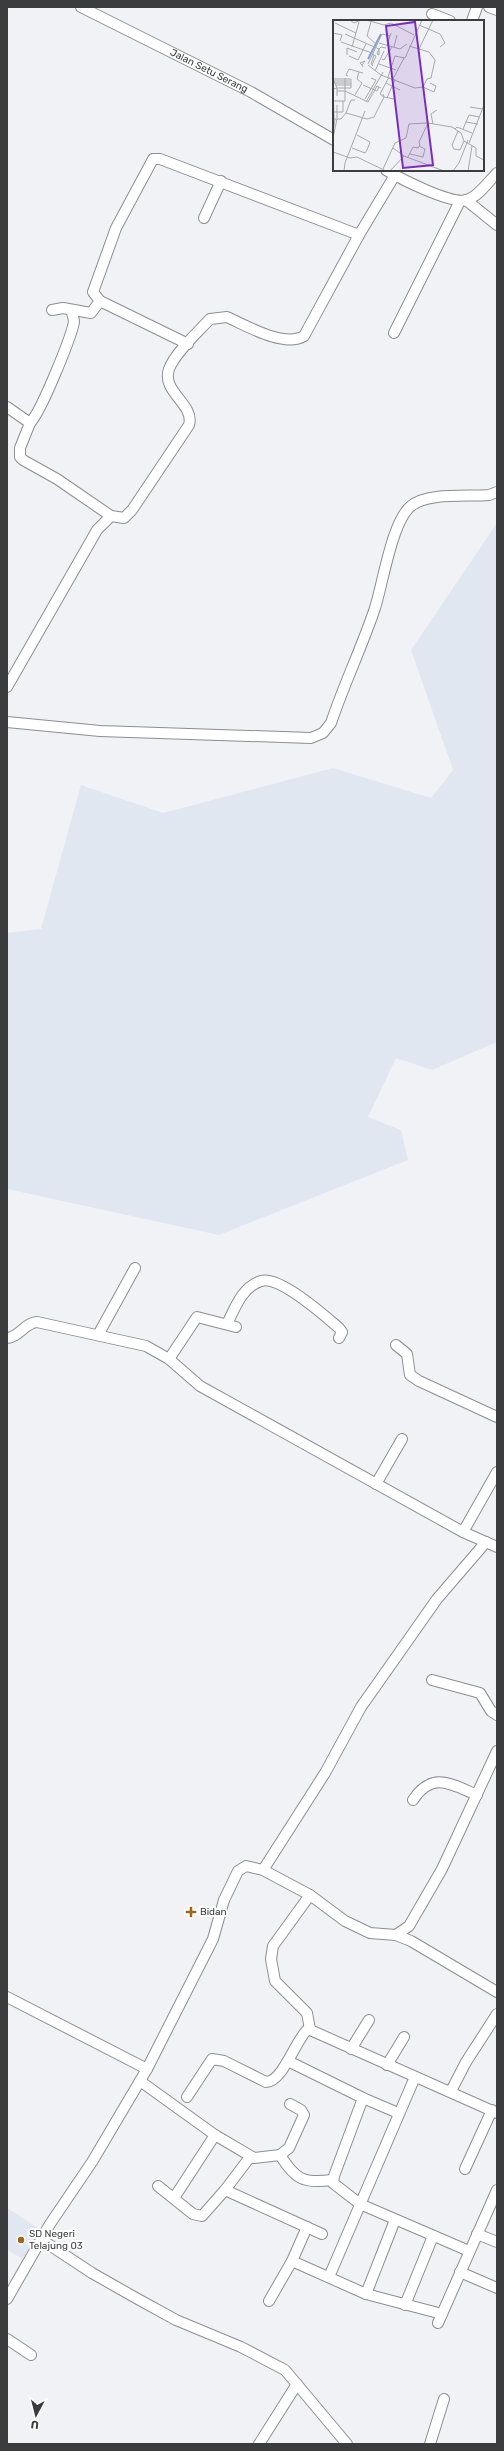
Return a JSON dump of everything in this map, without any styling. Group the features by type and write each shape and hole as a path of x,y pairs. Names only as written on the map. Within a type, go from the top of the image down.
{"street":[{"name":"Jalan Setu Serang","path":"81,7 251,92 333,139"},
{"path":"472,20 478,7"},
{"path":"489,7 497,10"},
{"path":"432,14 447,20"},
{"path":"188,344 100,301 93,292 116,228 153,159 160,159 184,170 221,182 358,235"},
{"path":"71,310 74,320 68,340 42,404 30,423 20,448 20,457 57,479 111,516 117,519 124,518 132,510 189,425 189,414 170,387 168,380 169,368 210,319 218,317 227,317 280,340 292,342 304,336 391,173 443,196 463,200 497,225"},
{"path":"394,333 463,200 475,196 497,173"},
{"path":"204,218 221,182"},
{"path":"52,310 63,308 91,313 100,301"},
{"path":"7,408 30,423"},
{"path":"7,722 100,731 311,738 323,733 331,722 374,609 401,519 411,506 428,499 489,495 497,492"},
{"path":"7,687 97,530 111,516"},
{"path":"98,1334 135,1268"},
{"path":"169,1359 197,1317 232,1326 242,1294 261,1281 270,1281 313,1306 339,1328 342,1332 340,1338"},
{"path":"7,1338 18,1334 28,1324 37,1322 98,1334 146,1346 169,1359 200,1386 463,1532 497,1547"},
{"path":"396,1345 407,1354 410,1374 419,1381 497,1417"},
{"path":"376,1484 402,1439"},
{"path":"463,1532 497,1472"},
{"path":"263,1870 325,1773 361,1707 437,1599 486,1542"},
{"path":"432,1680 480,1693 491,1711 497,1715"},
{"path":"396,1936 410,1926 435,1882 497,1751"},
{"path":"413,1800 426,1784 436,1782 453,1784 477,1795"},
{"path":"7,2299 50,2224 92,2162 147,2069 213,1939 224,1900 233,1878 238,1871 246,1866 263,1870 310,1895 345,1921 370,1933 396,1936 411,1941 497,1992"},
{"path":"310,1895 273,1946 271,1960 274,1981 307,2013 310,2029"},
{"path":"7,1997 147,2069"},
{"path":"451,2091 466,2062 497,2014"},
{"path":"351,2049 369,2020"},
{"path":"310,2029 387,2066 451,2091 495,2111 465,2169"},
{"path":"187,2097 212,2059 224,2061 268,2082 288,2061 306,2030 310,2029"},
{"path":"387,2066 404,2037"},
{"path":"288,2061 363,2098 398,2113"},
{"path":"329,2277 398,2113 415,2077"},
{"path":"140,2081 215,2135 250,2157 280,2155 289,2148 303,2118 302,2110 290,2104"},
{"path":"332,2180 363,2098"},
{"path":"174,2198 215,2135"},
{"path":"280,2155 290,2170 301,2179 318,2182 332,2180 360,2204 469,2251"},
{"path":"158,2186 193,2214 202,2216 225,2190 250,2157"},
{"path":"225,2190 322,2234"},
{"path":"438,2324 469,2251 496,2194"},
{"path":"366,2294 395,2220"},
{"path":"269,2301 292,2261 307,2227"},
{"path":"477,2234 497,2242"},
{"path":"405,2305 433,2236"},
{"path":"42,2240 92,2273 176,2320 279,2365 297,2384 347,2444"},
{"path":"292,2261 366,2294 442,2314"},
{"path":"460,2272 497,2288"},
{"path":"7,2339 31,2355"},
{"path":"259,2444 297,2384"},
{"path":"430,2444 444,2399"}],"shaded area":[{"path":"497,523 497,1042 432,1070 396,1058 368,1117 401,1130 408,1160 219,1235 7,1189 7,933 41,929 81,785 163,813 333,768 431,798 453,770 411,650"},
{"name":"SD Negeri Telajung 03","path":"7,2208 41,2230 22,2259 7,2249"}],"place":[{"name":"Bidan","path":"191,1912"},
{"name":"SD Negeri Telajung 03","path":"21,2240"}]}
